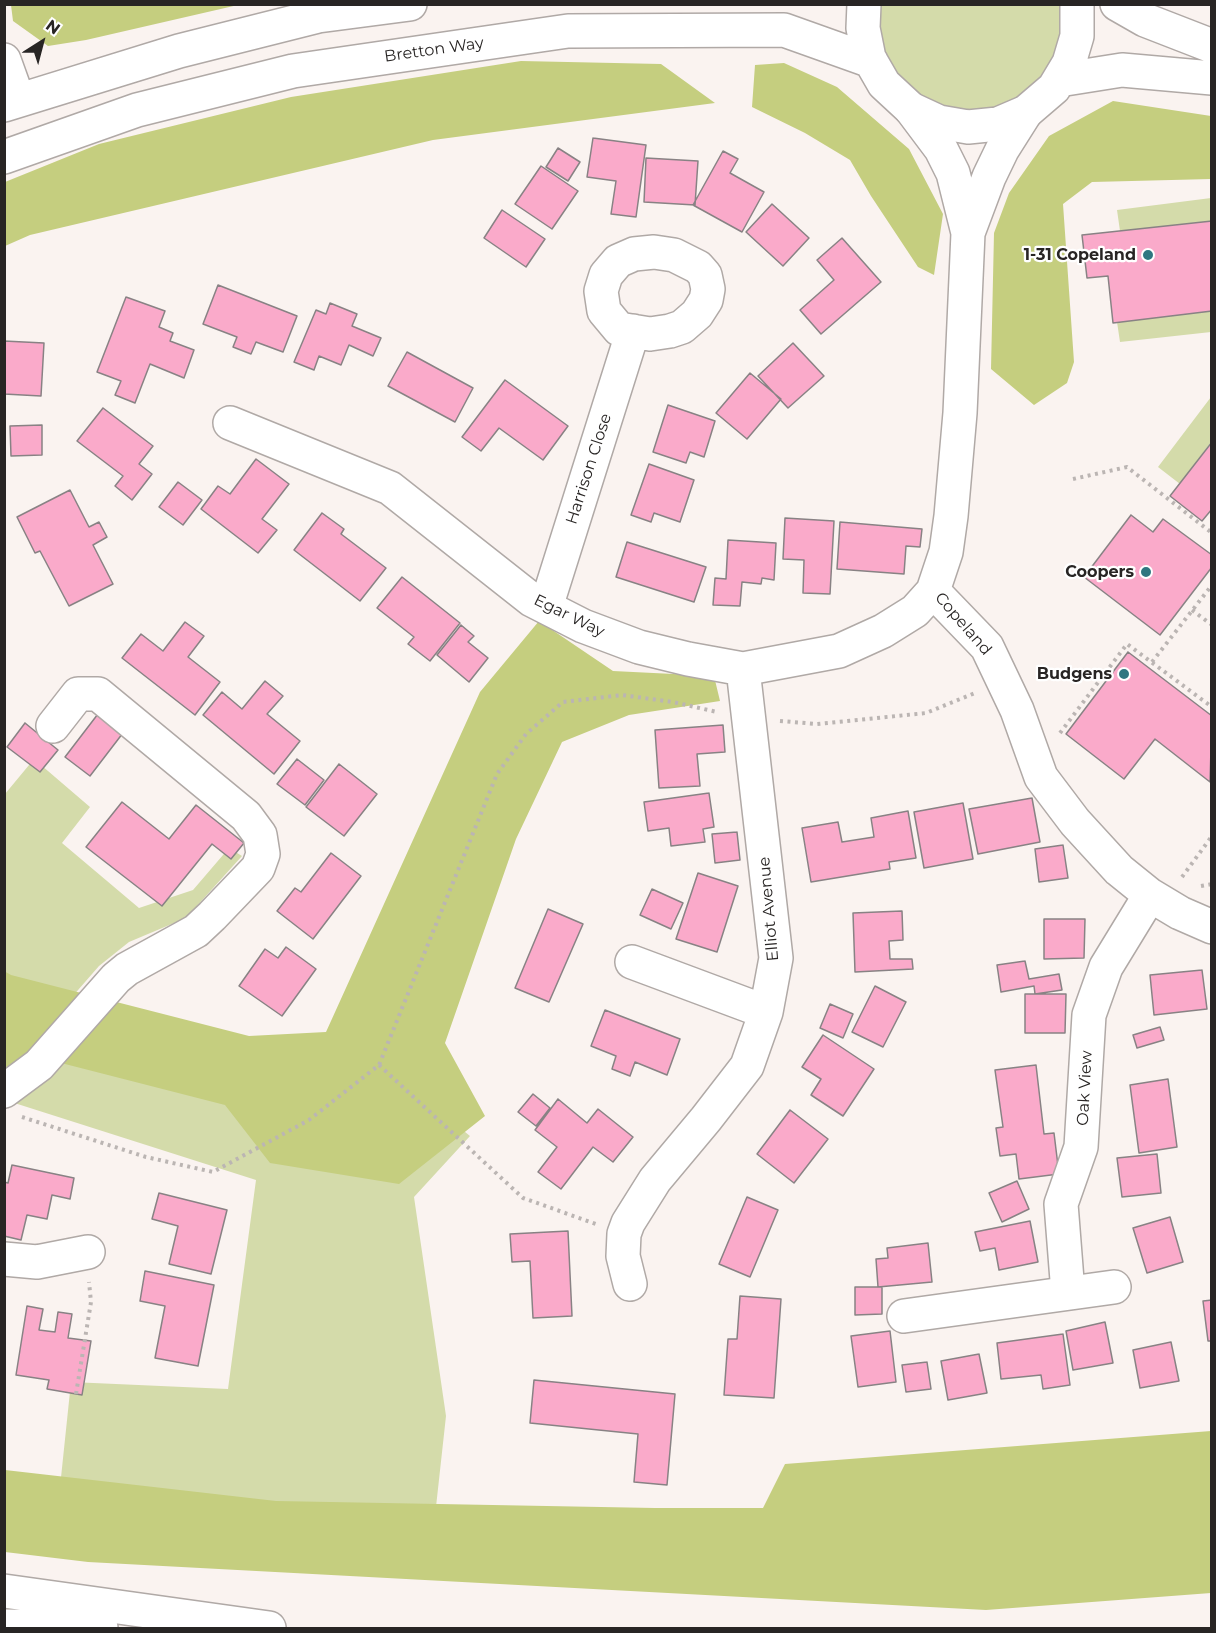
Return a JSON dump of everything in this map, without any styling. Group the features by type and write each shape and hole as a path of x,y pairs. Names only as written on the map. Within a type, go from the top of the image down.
{"main road":[{"path":"4,60 11,102 178,51 318,16 410,4"},
{"path":"864,4 863,28 871,61 884,84 911,109 939,122 968,127 999,124 1026,112 1054,88 1069,63 1077,36 1077,4"},
{"path":"1117,4 1145,20 1212,46"},
{"name":"Bretton Way","path":"4,157 137,110 293,71 568,31 784,30 871,61"},
{"path":"1059,80 1122,70 1212,78"},
{"name":"Copeland","path":"911,109 941,149 953,173 968,234 960,413 951,516 946,552 933,591 987,647 1005,681 1041,777 1075,822 1119,870 1163,889 1180,913 1212,927"},
{"name":"Copeland","path":"968,234 997,159 1026,112"},
{"name":"Harrison Close","path":"546,607 633,331"},
{"name":"Egar Way","path":"230,423 390,488 445,529 532,600 583,626 639,647 688,659 743,669 839,651 883,631 915,611 933,591"},
{"name":"Elliot Avenue","path":"630,1284 623,1256 624,1234 628,1223 655,1180 747,1066 766,1012 776,958 743,669"},
{"path":"10,1103 39,1065 116,978 127,969 196,931 258,868 263,854 260,835 246,816 98,694 78,694 53,726"},
{"name":"Oak View","path":"1068,1293 1061,1204 1081,1147 1089,1015 1106,967 1163,889"},
{"path":"632,962 766,1012"},
{"path":"4,1259 37,1262 88,1252"},
{"path":"904,1316 1114,1287"},
{"path":"4,1591 269,1629"},
{"path":"4,1626 101,1629"}],"path":[{"path":"1073,479 1126,467 1212,533"},
{"path":"1152,662 1212,585"},
{"path":"1192,610 1212,625"},
{"path":"1060,733 1127,644 1212,706"},
{"path":"10,1103 146,1157 213,1172 309,1120 379,1065 497,774 526,734 563,702 622,695 673,702 748,719 817,724 926,713 1005,681"},
{"path":"1163,889 1212,836"},
{"path":"379,1065 522,1198 624,1234"},
{"path":"76,1394 90,1302 88,1252"}],"green space":[{"path":"11,4 238,5 86,40 48,46 13,21"},
{"path":"1077,4 1054,88 968,127 884,84 864,5"},
{"path":"521,61 661,64 715,103 433,140 30,235 5,246 5,182 99,144 291,97"},
{"path":"784,63 837,87 909,149 943,214 934,275 918,267 850,160 805,133 752,107 755,65"},
{"path":"1113,101 1211,116 1211,179 1092,182 1063,204 1074,362 1067,383 1034,405 991,369 994,233 1009,193 1049,136"},
{"path":"1211,198 1211,221 1120,231 1117,210"},
{"path":"1211,311 1211,332 1120,342 1117,322"},
{"path":"1211,397 1211,442 1180,484 1158,467"},
{"path":"539,621 613,671 714,676 720,701 629,715 562,742 516,839 445,1043 485,1116 399,1184 270,1163 225,1105 26,1054 5,1068 4,971 11,975 249,1036 326,1032 480,692"},
{"path":"34,759 90,807 62,843 139,908 193,890 229,848 242,856 186,918 129,942 99,966 51,1021 5,983 5,794"},
{"path":"65,1015 369,1054 470,1136 414,1197 446,1416 434,1525 60,1487 71,1382 228,1389 256,1180 5,1100 5,1072"},
{"path":"1211,1431 1211,1593 986,1610 88,1562 5,1552 5,1470 276,1501 763,1508 785,1464"}],"building":[{"path":"593,138 646,145 636,217 611,214 616,181 587,177"},
{"path":"558,148 580,162 568,181 546,167"},
{"path":"723,151 738,159 730,173 764,192 742,232 693,205"},
{"path":"646,158 698,161 695,205 644,202"},
{"path":"541,166 578,191 552,229 515,204"},
{"path":"772,204 809,238 783,266 746,232"},
{"path":"502,210 545,239 526,267 484,238"},
{"name":"1-31 Copeland","path":"1212,221 1212,311 1113,323 1108,276 1087,278 1082,235"},
{"path":"842,238 881,282 821,334 800,310 834,280 817,260"},
{"path":"218,285 297,316 283,352 256,342 251,354 233,347 237,337 203,324"},
{"path":"126,297 165,311 159,327 173,333 170,341 194,350 184,378 150,364 135,403 115,395 121,381 97,372"},
{"path":"330,303 357,314 352,326 381,338 373,356 349,345 341,365 319,356 314,370 294,362 316,310 326,314"},
{"path":"4,341 44,343 41,396 4,394"},
{"path":"793,343 824,376 788,408 758,376"},
{"path":"407,352 473,388 455,422 388,386"},
{"path":"750,373 781,399 747,439 716,413"},
{"path":"505,380 568,426 543,460 499,428 481,451 462,437"},
{"path":"668,405 715,421 704,457 690,452 686,463 653,452"},
{"path":"103,408 153,446 139,464 152,474 132,500 115,486 123,476 77,441"},
{"path":"42,425 42,455 11,456 10,426"},
{"path":"1212,442 1212,509 1202,521 1170,496"},
{"path":"256,459 289,484 262,519 277,530 258,553 201,509 218,486 230,494"},
{"path":"649,464 694,480 680,522 654,513 651,522 631,515"},
{"path":"178,482 202,500 183,525 159,507"},
{"path":"70,490 89,527 99,522 107,537 93,545 113,584 69,606 40,551 35,553 17,517"},
{"path":"322,513 344,529 341,534 386,568 360,601 294,550"},
{"path":"1131,515 1153,532 1163,519 1212,555 1212,567 1160,635 1084,577"},
{"path":"785,518 834,521 830,594 803,593 804,560 783,559"},
{"path":"840,522 922,529 920,547 906,546 904,574 837,569"},
{"path":"728,540 776,543 774,580 762,578 761,584 742,582 740,606 713,605 715,578 726,579"},
{"path":"627,542 706,567 694,602 616,577"},
{"path":"402,577 460,623 430,661 408,644 414,637 377,608"},
{"path":"185,622 204,636 188,657 220,682 195,715 122,658 141,634 163,651"},
{"path":"461,625 474,636 468,642 488,658 469,682 437,655"},
{"path":"1128,652 1212,716 1210,782 1155,739 1124,779 1066,734"},
{"path":"265,681 283,696 267,714 300,741 274,774 203,715 222,692 242,709"},
{"path":"101,710 126,729 90,776 65,757"},
{"path":"25,723 58,750 40,772 7,747"},
{"path":"723,725 725,752 697,754 700,786 659,788 655,730"},
{"path":"297,759 324,780 305,805 277,784"},
{"path":"339,764 377,794 344,836 306,807"},
{"path":"709,793 714,827 703,829 705,842 671,846 669,828 648,831 644,802"},
{"path":"1032,798 1040,842 978,854 969,809"},
{"path":"122,802 169,839 196,805 244,843 231,859 212,844 162,906 86,847"},
{"path":"963,803 973,859 924,868 914,812"},
{"path":"908,811 916,858 889,862 890,869 811,882 802,828 838,822 842,842 874,837 871,818"},
{"path":"737,832 740,860 715,863 712,834"},
{"path":"1063,845 1068,878 1039,882 1035,849"},
{"path":"331,853 361,876 313,939 277,911 295,888 301,892"},
{"path":"698,873 738,886 717,952 676,939"},
{"path":"652,889 683,903 671,929 640,915"},
{"path":"548,909 583,924 549,1002 515,988"},
{"path":"902,911 903,940 889,941 890,959 912,959 913,969 855,972 853,913"},
{"path":"1044,919 1085,919 1084,958 1044,959"},
{"path":"286,947 316,969 282,1016 239,986 265,949 278,958"},
{"path":"1025,961 1029,979 1059,974 1062,990 1035,994 1034,986 1001,992 997,965"},
{"path":"1202,970 1207,1009 1154,1015 1150,975"},
{"path":"875,986 906,1002 883,1047 852,1032"},
{"path":"1025,994 1066,994 1065,1033 1025,1033"},
{"path":"830,1004 853,1014 843,1038 820,1028"},
{"path":"605,1010 680,1039 667,1075 635,1062 630,1076 612,1069 616,1056 591,1046"},
{"path":"1160,1027 1164,1040 1137,1048 1133,1035"},
{"path":"823,1035 874,1069 843,1116 811,1095 821,1079 802,1067"},
{"path":"1036,1065 1044,1134 1054,1133 1059,1174 1019,1179 1016,1154 1000,1156 996,1128 1003,1127 995,1070"},
{"path":"1168,1079 1177,1147 1139,1153 1130,1085"},
{"path":"533,1094 550,1108 536,1126 518,1112"},
{"path":"558,1099 587,1123 598,1109 633,1137 613,1162 593,1147 561,1189 538,1172 557,1147 535,1130"},
{"path":"790,1110 828,1139 794,1183 757,1154"},
{"path":"1157,1154 1161,1193 1122,1197 1117,1158"},
{"path":"12,1165 74,1178 70,1199 52,1195 47,1219 27,1215 21,1240 4,1236 4,1182 8,1183"},
{"path":"1017,1181 1029,1209 1002,1222 989,1193"},
{"path":"159,1193 227,1210 211,1274 169,1264 178,1226 152,1219"},
{"path":"747,1197 778,1210 750,1277 719,1264"},
{"path":"1170,1217 1183,1262 1147,1273 1133,1228"},
{"path":"1030,1221 1038,1262 999,1270 995,1248 980,1251 975,1232"},
{"path":"568,1231 572,1316 533,1318 530,1261 512,1262 510,1234"},
{"path":"928,1243 932,1282 878,1287 876,1259 888,1258 887,1248"},
{"path":"145,1271 214,1285 198,1366 155,1358 165,1306 140,1301"},
{"path":"855,1287 882,1287 882,1314 855,1315"},
{"path":"740,1296 781,1299 774,1398 724,1395 728,1339 737,1339"},
{"path":"1212,1300 1212,1341 1208,1341 1203,1301"},
{"path":"27,1306 43,1309 39,1330 55,1332 58,1312 72,1314 68,1338 91,1341 82,1395 47,1389 49,1380 16,1375"},
{"path":"1105,1322 1113,1363 1073,1370 1066,1331"},
{"path":"890,1331 896,1382 858,1387 851,1336"},
{"path":"1063,1334 1070,1385 1043,1389 1041,1375 1001,1379 997,1343"},
{"path":"1171,1342 1179,1381 1140,1388 1133,1350"},
{"path":"979,1354 987,1393 948,1400 941,1361"},
{"path":"927,1362 931,1389 906,1392 902,1365"},
{"path":"534,1380 675,1394 667,1485 634,1482 638,1434 530,1423"}],"place":[{"name":"1-31 Copeland","path":"1148,255"},
{"name":"Coopers","path":"1146,572"},
{"name":"Budgens","path":"1124,674"}]}
